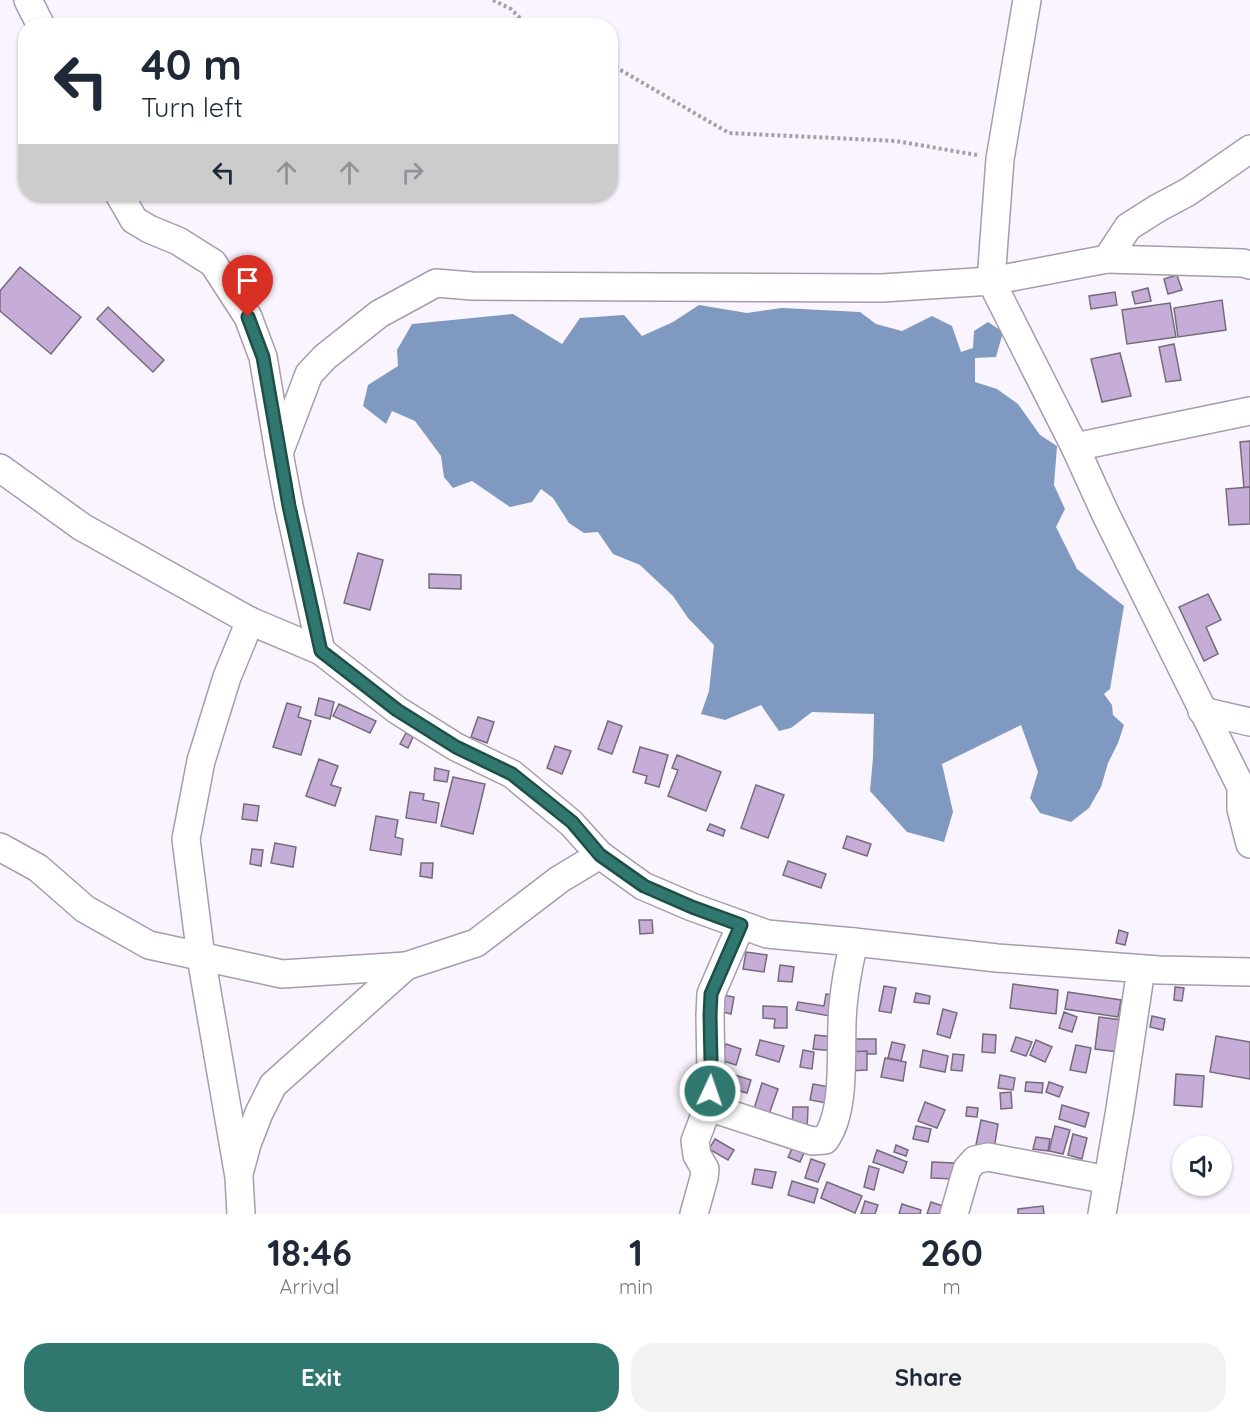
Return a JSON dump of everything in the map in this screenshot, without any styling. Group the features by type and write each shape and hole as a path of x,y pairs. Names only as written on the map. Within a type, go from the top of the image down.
{"street":[{"path":"28,0 37,18"},
{"path":"1027,0 1000,159 991,281 1075,447 1202,711 1245,785 1241,809 1250,844"},
{"path":"1107,259 1128,227 1188,192 1250,149"},
{"path":"123,201 134,220 178,241 213,263 248,317 263,357 289,506 321,651"},
{"path":"279,453 309,374 325,357 379,314 436,283 472,286 882,288 991,281 1107,259 1243,262 1250,265"},
{"path":"1075,447 1250,411"},
{"path":"0,468 82,527 250,621 321,651 397,710 456,747 512,774 572,822 600,855 644,886 692,907 767,934 997,958 1141,969 1250,972"},
{"path":"241,1214 239,1177 201,957 186,839 201,761 228,676 250,621"},
{"path":"1202,711 1250,722"},
{"path":"0,847 38,868 85,909 149,945 282,974 406,966 476,943 560,879 600,855"},
{"path":"694,1214 705,1169 697,1155 695,1141 708,1107 711,1075 711,994 741,925"},
{"path":"708,1107 812,1141 825,1140 832,1130 838,1107 842,1008 846,975 854,942"},
{"path":"239,1177 247,1144 273,1085 406,966"},
{"path":"1102,1214 1141,969"},
{"path":"954,1214 967,1169 975,1160 988,1157 1108,1180"}],"path":[{"path":"493,0 511,9 520,18"},
{"path":"618,69 729,133 896,141 1000,159"}],"water":[{"path":"699,305 747,313 782,308 860,312 876,324 902,331 932,316 952,326 961,352 973,348 974,331 988,322 1003,332 996,357 975,358 975,382 997,389 1018,404 1040,435 1057,446 1054,485 1065,509 1056,527 1077,569 1124,606 1110,689 1104,694 1112,705 1113,715 1124,725 1101,787 1089,808 1071,822 1040,813 1030,798 1038,772 1021,725 942,764 953,812 944,842 907,832 870,791 874,714 812,712 791,728 779,731 761,705 725,720 701,714 709,691 714,645 688,618 673,596 640,565 613,554 598,532 584,533 569,523 553,498 541,489 532,502 510,507 472,481 453,488 444,477 441,456 415,421 392,411 386,424 363,406 368,385 398,366 397,350 412,324 513,314 562,344 580,318 624,315 642,336 673,322"}],"building":[{"path":"20,267 81,317 51,354 0,311 0,291"},
{"path":"1177,275 1182,290 1168,294 1164,279"},
{"path":"1148,288 1151,301 1135,304 1132,292"},
{"path":"1115,292 1117,305 1091,309 1089,296"},
{"path":"1222,300 1226,330 1178,337 1174,308"},
{"path":"1170,303 1176,337 1127,344 1122,310"},
{"path":"108,307 164,360 153,372 97,319"},
{"path":"1174,344 1181,380 1166,382 1159,347"},
{"path":"1120,353 1131,396 1102,402 1091,359"},
{"path":"1250,441 1250,487 1244,488 1240,442"},
{"path":"1250,487 1250,524 1229,525 1226,489"},
{"path":"358,553 383,560 370,610 344,603"},
{"path":"429,574 461,575 461,589 429,588"},
{"path":"1208,594 1221,620 1206,627 1218,654 1204,661 1179,607"},
{"path":"319,698 334,702 330,719 315,715"},
{"path":"287,703 301,707 298,717 311,721 301,755 273,747"},
{"path":"339,704 376,721 370,733 333,716"},
{"path":"478,717 494,722 487,743 471,737"},
{"path":"608,721 622,726 612,754 598,749"},
{"path":"406,733 413,737 408,748 400,744"},
{"path":"555,746 571,751 562,774 547,768"},
{"path":"640,747 668,755 659,787 645,783 647,776 633,772"},
{"path":"677,755 721,772 706,811 668,796 678,770 672,768"},
{"path":"319,759 338,766 331,785 341,788 335,806 306,796"},
{"path":"435,768 449,771 447,782 434,780"},
{"path":"453,777 485,784 473,834 441,826"},
{"path":"756,785 784,795 768,838 741,828"},
{"path":"410,792 424,794 423,800 439,803 436,823 406,818"},
{"path":"244,804 259,806 257,821 242,819"},
{"path":"376,816 398,820 395,837 403,839 401,855 370,850"},
{"path":"710,824 725,830 723,836 707,830"},
{"path":"847,836 871,844 867,856 843,848"},
{"path":"275,843 296,847 293,867 271,863"},
{"path":"252,849 263,850 261,866 250,864"},
{"path":"788,861 826,874 821,888 783,875"},
{"path":"421,863 433,863 432,878 420,876"},
{"path":"639,920 652,920 653,933 640,934"},
{"path":"1119,930 1128,933 1125,945 1116,943"},
{"path":"746,952 767,955 764,972 743,969"},
{"path":"780,965 794,967 792,982 778,981"},
{"path":"1013,984 1058,990 1056,1014 1010,1008"},
{"path":"884,986 896,988 891,1013 879,1011"},
{"path":"1175,987 1184,988 1182,1001 1174,1000"},
{"path":"1068,992 1121,1000 1118,1017 1065,1009"},
{"path":"916,993 930,996 929,1004 914,1002"},
{"path":"718,994 734,997 731,1014 715,1010"},
{"path":"826,994 839,996 835,1017 796,1010 798,1002 824,1006"},
{"path":"763,1006 787,1007 787,1028 774,1028 775,1019 763,1018"},
{"path":"943,1009 957,1013 950,1038 937,1034"},
{"path":"1064,1012 1077,1017 1072,1032 1059,1028"},
{"path":"1152,1016 1165,1019 1163,1030 1150,1027"},
{"path":"1099,1017 1122,1020 1118,1052 1095,1049"},
{"path":"983,1034 996,1035 995,1053 982,1052"},
{"path":"815,1035 835,1037 834,1051 813,1049"},
{"path":"1216,1036 1250,1042 1250,1079 1210,1072"},
{"path":"1016,1037 1032,1042 1026,1056 1011,1051"},
{"path":"847,1039 876,1039 876,1054 847,1054"},
{"path":"760,1040 784,1046 779,1062 756,1055"},
{"path":"1036,1040 1052,1047 1045,1062 1030,1055"},
{"path":"892,1042 905,1045 901,1061 888,1058"},
{"path":"726,1044 741,1049 736,1065 721,1060"},
{"path":"1076,1045 1091,1048 1086,1073 1070,1070"},
{"path":"803,1050 814,1052 812,1069 800,1067"},
{"path":"923,1050 948,1056 945,1072 920,1067"},
{"path":"867,1051 867,1070 848,1071 847,1052"},
{"path":"953,1054 964,1055 962,1071 951,1070"},
{"path":"885,1058 906,1062 903,1081 881,1077"},
{"path":"1176,1074 1204,1076 1202,1107 1174,1105"},
{"path":"735,1075 751,1080 747,1093 732,1089"},
{"path":"1000,1075 1015,1078 1013,1090 998,1088"},
{"path":"1026,1082 1043,1083 1042,1093 1025,1091"},
{"path":"1049,1082 1063,1087 1059,1097 1046,1092"},
{"path":"762,1083 778,1089 768,1117 753,1112"},
{"path":"813,1084 835,1088 832,1104 810,1100"},
{"path":"1011,1092 1012,1108 1001,1109 1000,1093"},
{"path":"925,1102 945,1110 937,1128 918,1121"},
{"path":"1062,1105 1089,1113 1085,1127 1059,1119"},
{"path":"793,1107 808,1107 807,1131 792,1130"},
{"path":"967,1107 978,1108 977,1117 966,1116"},
{"path":"981,1120 998,1124 994,1149 976,1145"},
{"path":"916,1126 931,1129 928,1142 913,1139"},
{"path":"1055,1126 1070,1130 1063,1154 1049,1151"},
{"path":"1073,1134 1087,1138 1082,1159 1068,1155"},
{"path":"1036,1137 1050,1139 1048,1151 1033,1149"},
{"path":"715,1139 734,1150 728,1160 709,1149"},
{"path":"795,1142 806,1148 800,1162 788,1157"},
{"path":"896,1145 908,1150 906,1156 894,1152"},
{"path":"877,1150 907,1162 903,1173 873,1162"},
{"path":"811,1159 825,1164 818,1182 805,1178"},
{"path":"932,1162 955,1163 954,1179 931,1178"},
{"path":"869,1166 879,1169 874,1190 864,1187"},
{"path":"755,1169 776,1172 772,1188 752,1184"},
{"path":"792,1181 818,1189 814,1203 788,1195"},
{"path":"827,1182 862,1196 855,1213 821,1198"},
{"path":"865,1201 878,1205 875,1214 861,1214"},
{"path":"931,1202 943,1206 941,1214 927,1214"},
{"path":"902,1204 921,1210 920,1214 899,1214"},
{"path":"1043,1206 1044,1214 1018,1214 1018,1209"}],"route":[{"path":"248,317 263,357 289,506 321,651 397,710 456,747 512,774 572,822 600,855 644,886 741,925 711,994 710,1091"}]}
